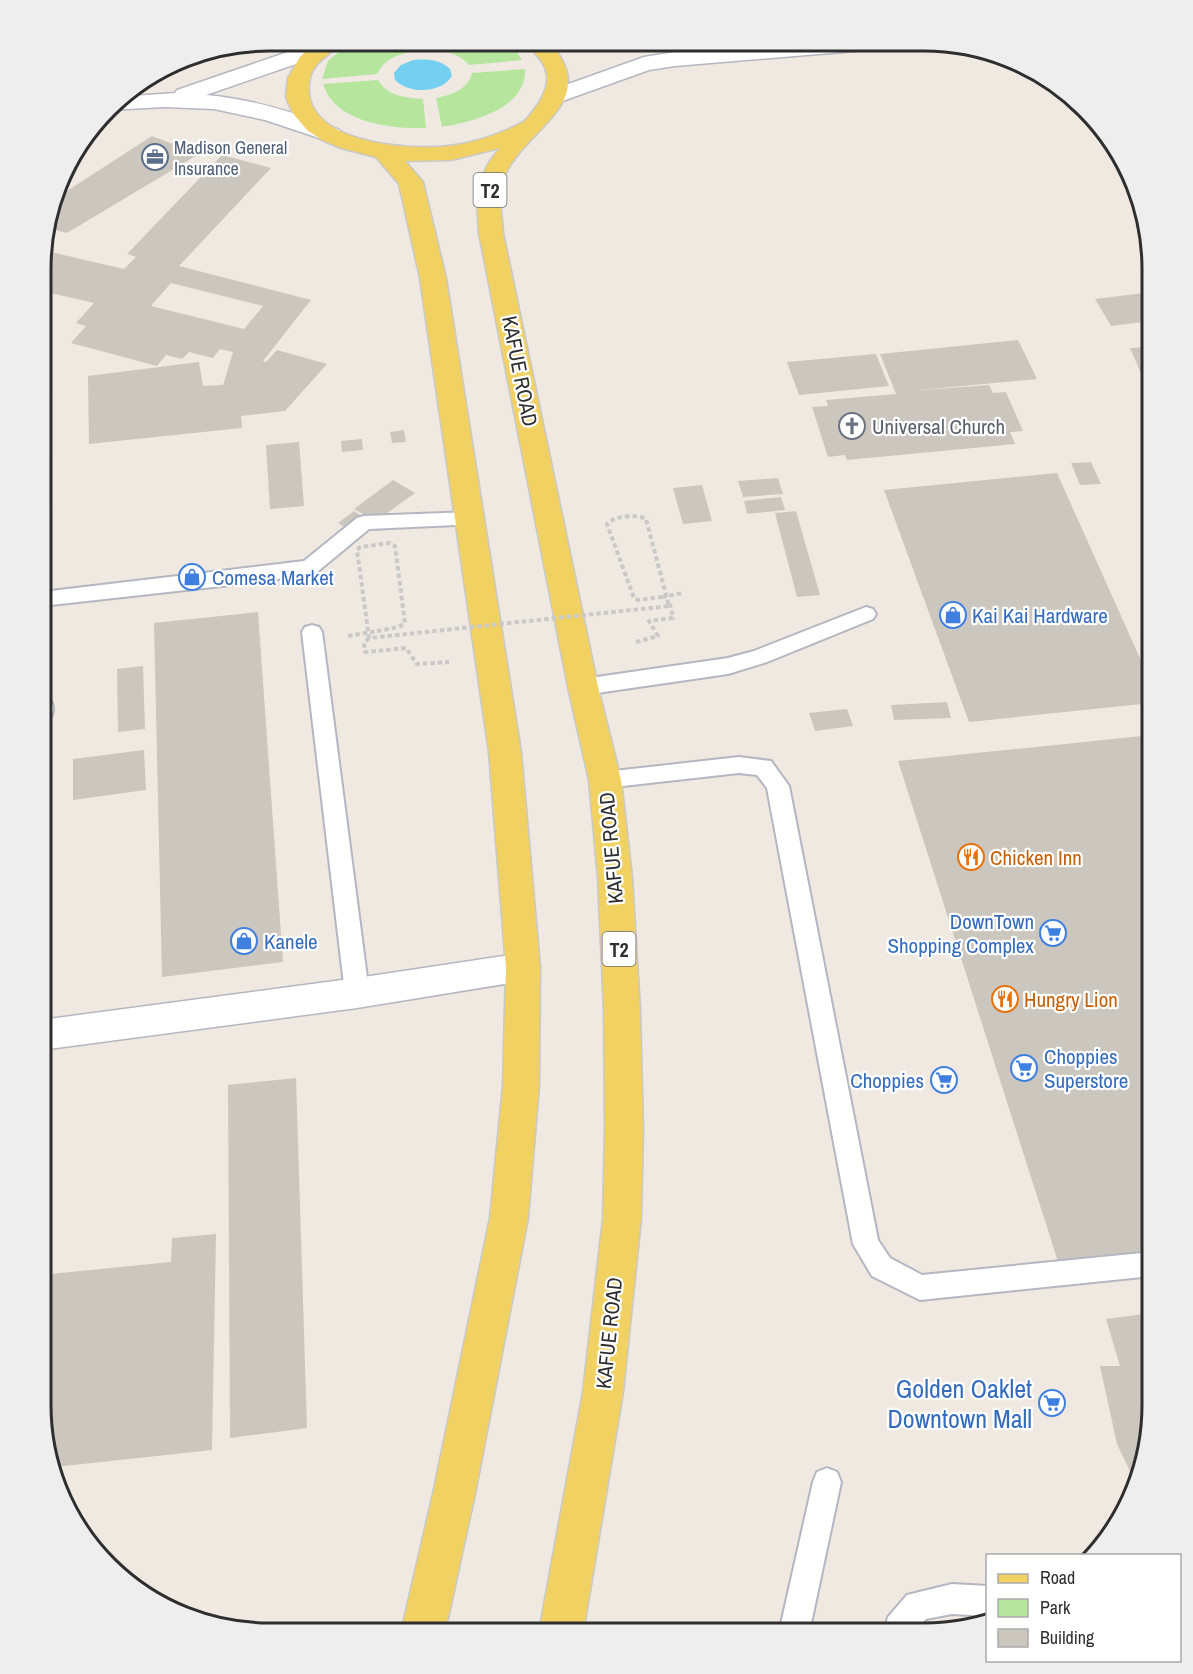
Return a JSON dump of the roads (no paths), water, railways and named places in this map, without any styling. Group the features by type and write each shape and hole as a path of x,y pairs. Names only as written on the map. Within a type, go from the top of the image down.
{"main road":[{"path":"172,99 306,51"},
{"path":"316,51 310,56 301,74 298,93 302,112 309,120 331,135"},
{"path":"546,51 553,58 558,70 556,96 645,64 764,51"},
{"name":"KAFUE ROAD","path":"556,96 494,174 489,193 491,233 604,780 615,877 622,1010 624,1129 622,1219 603,1392 563,1623"},
{"path":"128,103 172,99 216,102 296,120 359,147 384,152 423,155 467,150 504,139 535,123"},
{"path":"384,152 411,182 433,278 506,752 523,967 521,1086 509,1218 454,1494 425,1623"},
{"path":"51,1034 357,993 523,967"}],"lane":[{"path":"51,598 267,574 310,567 364,523 471,519"},
{"path":"583,687 728,666 760,657 866,614"},
{"path":"312,632 357,993"},
{"path":"604,780 739,765 763,767 778,786 866,1244 881,1267 920,1288 1142,1265"},
{"path":"796,1623 826,1482"},
{"path":"903,1623 918,1606 952,1599 986,1600"}],"water":[{"path":"413,60 442,63 450,69 452,76 447,82 433,89 408,88 395,80 394,73 401,65"}],"place":[{"name":"Madison General Insurance","path":"155,157"},
{"name":"Universal Church","path":"852,426"},
{"name":"Comesa Market","path":"192,577"},
{"name":"Kai Kai Hardware","path":"953,615"},
{"name":"Chicken Inn","path":"971,857"},
{"name":"DownTown Shopping Complex","path":"1053,933"},
{"name":"Kanele","path":"244,941"},
{"name":"Hungry Lion","path":"1005,999"},
{"name":"Choppies Superstore","path":"1024,1068"},
{"name":"Choppies","path":"944,1080"},
{"name":"Golden Oaklet Downtown Mall","path":"1052,1403"}]}
